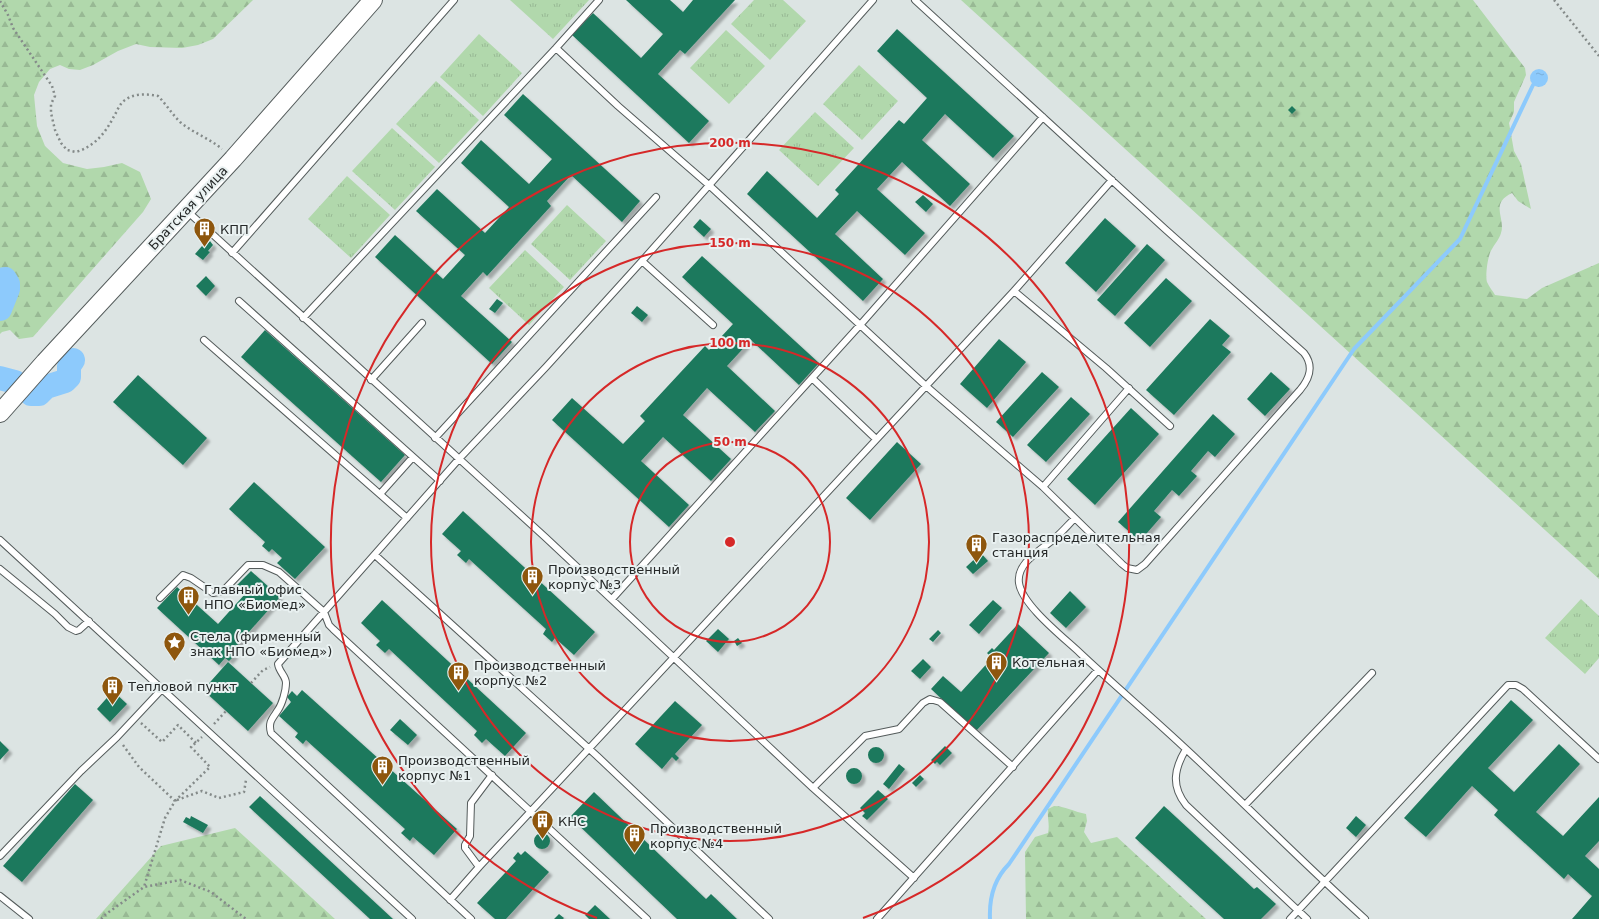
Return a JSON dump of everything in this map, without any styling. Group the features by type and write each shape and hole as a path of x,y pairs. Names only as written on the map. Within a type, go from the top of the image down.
{"main road":[{"name":"Братская улица","path":"0,413 45,362 233,159 373,0"}],"lane":[{"path":"232,253 454,0"},
{"path":"303,318 556,48 599,0"},
{"path":"471,919 271,733 270,723 280,705 286,684 278,664 458,460 546,367 710,186 873,0"},
{"path":"556,48 618,106 710,186 861,324 926,386 1064,505 1074,518 1127,568 1137,570 1142,568 1300,390 1308,380 1310,369 1309,361 1304,352 1165,229 915,0"},
{"path":"612,599 861,324 1043,117"},
{"path":"450,900 588,749 1014,291 1112,180"},
{"path":"434,438 656,197"},
{"path":"186,210 612,599 813,788 914,878"},
{"path":"642,261 713,325"},
{"path":"1014,291 1129,388 1170,426"},
{"path":"239,301 440,481"},
{"path":"371,380 422,323"},
{"path":"204,340 407,518"},
{"path":"812,378 876,439"},
{"path":"1043,486 1129,388"},
{"path":"380,494 413,457"},
{"path":"1074,518 1056,538 1024,564 1019,578 1019,584 1025,597 1036,612 1186,749 1324,883 1365,919"},
{"path":"0,540 412,919"},
{"path":"375,554 588,749 769,919"},
{"path":"160,598 183,575 191,578 213,594 218,593 228,587 248,565 256,564 268,566 278,572 324,612 329,625 333,629 647,919"},
{"path":"0,569 55,614 68,627 76,631 89,621"},
{"path":"877,919 1098,670"},
{"path":"1245,805 1372,673"},
{"path":"1290,919 1508,685 1516,685 1523,689 1599,759"},
{"path":"0,856 81,771 136,718 162,689"},
{"path":"813,788 866,736 899,728 923,703 930,699 940,702 1013,767"},
{"path":"1186,749 1177,768 1176,778 1180,796 1186,805 1307,919"},
{"path":"479,867 465,848 470,836 471,803 492,775"},
{"path":"0,896 29,919"}],"path":[{"path":"1554,0 1599,56"},
{"path":"0,1 13,28 52,86 55,96 51,104 50,112 58,136 67,150 76,152 92,145 103,133 113,119 118,108 125,100 141,94 158,96 181,122 193,131 211,140 233,159"},
{"path":"251,683 264,670 278,664"},
{"path":"144,887 165,818 175,801 210,766 191,747 226,711"},
{"path":"136,718 162,742 178,725 196,743"},
{"path":"117,737 139,767 175,801"},
{"path":"175,801 202,791 218,798 244,792 248,768"},
{"path":"101,919 144,887 180,880 211,892 246,919"}],"green space":[{"path":"0,0 253,0 213,39 198,45 182,48 150,47 136,44 118,51 93,65 80,70 69,69 60,65 50,69 39,82 34,95 37,126 45,146 63,163 87,169 122,163 140,172 151,199 143,212 33,337 19,339 10,330 0,334"},
{"path":"510,0 589,0 553,39"},
{"path":"754,0 783,0 806,21 770,60 731,24"},
{"path":"961,0 1473,0 1525,68 1526,75 1514,102 1514,112 1509,123 1514,151 1521,164 1531,209 1518,201 1512,193 1505,197 1501,202 1500,212 1502,227 1498,240 1489,255 1486,275 1487,282 1495,295 1527,299 1542,288 1599,263 1599,579"},
{"path":"726,30 765,66 729,104 690,68"},
{"path":"479,34 522,73 483,116 440,77"},
{"path":"859,65 898,101 862,140 823,104"},
{"path":"436,81 479,120 439,163 396,124"},
{"path":"815,112 854,148 818,186 779,150"},
{"path":"392,128 435,167 395,210 352,171"},
{"path":"347,176 390,215 351,258 308,219"},
{"path":"567,205 606,241 570,280 531,244"},
{"path":"525,250 564,287 529,325 489,288"},
{"path":"1581,599 1599,616 1599,658 1585,674 1545,638"},
{"path":"1054,806 1086,814 1087,821 1084,832 1091,843 1117,837 1206,919 1026,919 1025,852 1035,837 1048,833 1048,809"},
{"path":"235,828 335,919 96,919 161,846"}],"water":[{"path":"1539,69 1545,72 1548,78 1545,84 1539,87 1533,84 1530,78 1533,72"}],"building":[{"path":"626,0 670,0 683,12 693,0 735,0 685,54 680,50 658,74 709,121 689,143 572,35 593,13 641,58 663,34"},
{"path":"897,29 1014,136 993,158 945,114 922,140 970,184 950,206 902,162 877,189 925,233 905,255 857,211 835,234 883,279 863,301 747,194 767,171 817,218 839,194 835,190 899,120 904,124 927,98 877,51"},
{"path":"523,94 640,201 622,222 571,175 547,201 551,206 487,276 483,272 461,296 512,342 492,364 375,257 395,235 443,279 465,255 416,211 437,189 485,233 509,207 461,163 481,140 529,184 552,159 504,115"},
{"path":"1292,106 1296,110 1292,114 1288,110"},
{"path":"923,195 933,204 926,212 915,202"},
{"path":"1105,218 1136,246 1096,292 1065,263"},
{"path":"700,219 711,229 704,237 693,227"},
{"name":"КПП","path":"210,241 213,245 208,251 210,252 203,260 195,254 202,246 204,248"},
{"path":"1147,244 1165,260 1115,316 1097,300"},
{"path":"702,256 819,363 799,385 751,340 727,366 775,411 755,432 707,388 683,415 731,459 711,481 663,437 641,461 689,505 669,527 552,420 572,398 623,444 645,421 640,416 705,346 709,350 733,324 682,277"},
{"path":"206,276 215,286 206,296 196,286"},
{"path":"1166,278 1192,301 1150,347 1124,323"},
{"path":"497,299 503,303 495,313 489,309"},
{"path":"637,306 648,315 642,322 631,313"},
{"path":"1210,319 1230,336 1222,345 1231,352 1174,415 1146,390"},
{"path":"265,330 405,455 381,482 241,357"},
{"path":"999,339 1026,362 987,408 960,384"},
{"path":"1042,372 1059,387 1013,437 996,422"},
{"path":"1271,372 1290,389 1265,416 1247,399"},
{"path":"138,375 207,438 183,465 113,402"},
{"path":"1071,397 1090,414 1046,462 1027,445"},
{"path":"1131,408 1159,434 1095,505 1067,479"},
{"path":"1213,414 1235,434 1215,457 1208,451 1191,471 1197,476 1179,496 1172,490 1154,511 1161,517 1140,541 1118,522"},
{"path":"897,442 921,464 870,520 846,498"},
{"path":"254,482 325,547 295,579 277,563 282,558 272,549 269,552 262,546 265,542 229,509"},
{"name":"Производственный корпус №3","path":"463,511 595,632 574,655 555,638 552,642 543,634 546,629 469,559 466,563 457,555 461,551 442,534"},
{"name":"Газораспределительная станция","path":"981,553 988,561 973,574 966,567"},
{"name":"Главный офис НПО «Биомед»","path":"251,571 280,597 231,652 235,655 229,661 225,658 219,665 157,608 177,587 218,624 245,594 236,586"},
{"path":"1070,591 1086,607 1066,628 1050,613"},
{"name":"Производственный корпус №2","path":"382,600 526,733 505,756 486,739 482,743 474,735 477,731 389,649 385,653 376,645 380,641 361,623"},
{"path":"993,600 1002,608 979,634 969,625"},
{"name":"Котельная","path":"1018,624 1049,653 976,731 931,689 943,676 961,692 992,658 987,653 992,648 994,650"},
{"path":"718,629 729,639 718,652 706,641"},
{"path":"938,630 941,633 933,642 929,639"},
{"path":"738,638 742,643 737,646 734,641"},
{"path":"923,659 931,667 920,679 911,671"},
{"path":"228,662 273,703 248,731 203,690"},
{"name":"Производственный корпус №1","path":"302,690 457,829 434,855 413,837 410,841 401,833 405,829 306,740 303,744 295,737 298,733 279,716 291,702 287,697 292,691 297,696"},
{"name":"Тепловой пункт","path":"113,691 127,704 110,722 97,709"},
{"path":"1511,700 1533,720 1488,768 1514,792 1559,744 1580,764 1536,812 1563,836 1599,797 1599,841 1585,856 1599,869 1599,919 1572,919 1592,896 1568,874 1564,879 1494,815 1498,810 1472,786 1426,837 1404,818"},
{"path":"675,701 702,725 675,754 679,758 676,761 672,757 662,769 635,744"},
{"path":"400,719 417,735 408,745 390,730"},
{"path":"0,741 9,750 0,760"},
{"path":"945,746 952,753 940,765 937,762 935,764 931,760"},
{"path":"876,747 883,752 884,755 879,762 876,763 869,758 868,755 873,748"},
{"path":"899,764 905,769 889,789 883,784"},
{"path":"854,768 861,773 862,776 857,783 854,784 847,779 846,776 851,769"},
{"path":"920,775 924,779 916,787 912,783"},
{"path":"75,784 93,800 22,882 3,866"},
{"path":"878,790 888,799 867,820 862,816 865,813 860,808"},
{"name":"Производственный корпус №4","path":"594,792 706,899 711,894 737,919 677,919 570,817"},
{"path":"260,796 393,919 370,919 249,807"},
{"path":"1164,806 1254,889 1257,887 1276,904 1261,919 1224,919 1135,838"},
{"path":"191,816 208,825 203,833 183,822 186,817 190,819"},
{"path":"1356,816 1366,825 1356,837 1346,828"},
{"name":"КНС","path":"542,833 548,835 550,841 548,847 542,849 536,847 534,841 536,835"},
{"path":"525,851 549,872 506,919 495,919 477,903 516,861 513,858 518,852 521,855"},
{"path":"595,905 610,919 589,919 585,915"},
{"path":"559,914 564,918 554,919"}],"waterway":[{"path":"990,919 990,903 996,882 1354,349 1460,239 1533,85"},
{"path":"0,280 5,279 8,284 8,289 0,309"},
{"path":"31,394 39,394 46,387 65,381 69,377 69,366 73,360"},
{"path":"0,378 15,382"}],"place":[{"name":"КПП","path":"204,248"},
{"name":"Газораспределительная станция","path":"977,564"},
{"name":"Производственный корпус №3","path":"533,596"},
{"name":"Главный офис НПО «Биомед»","path":"188,616"},
{"name":"Стела (фирменный знак НПО «Биомед»)","path":"175,662"},
{"name":"Котельная","path":"996,682"},
{"name":"Производственный корпус №2","path":"459,692"},
{"name":"Тепловой пункт","path":"112,706"},
{"name":"Производственный корпус №1","path":"383,786"},
{"name":"КНС","path":"542,840"},
{"name":"Производственный корпус №4","path":"635,854"}]}
